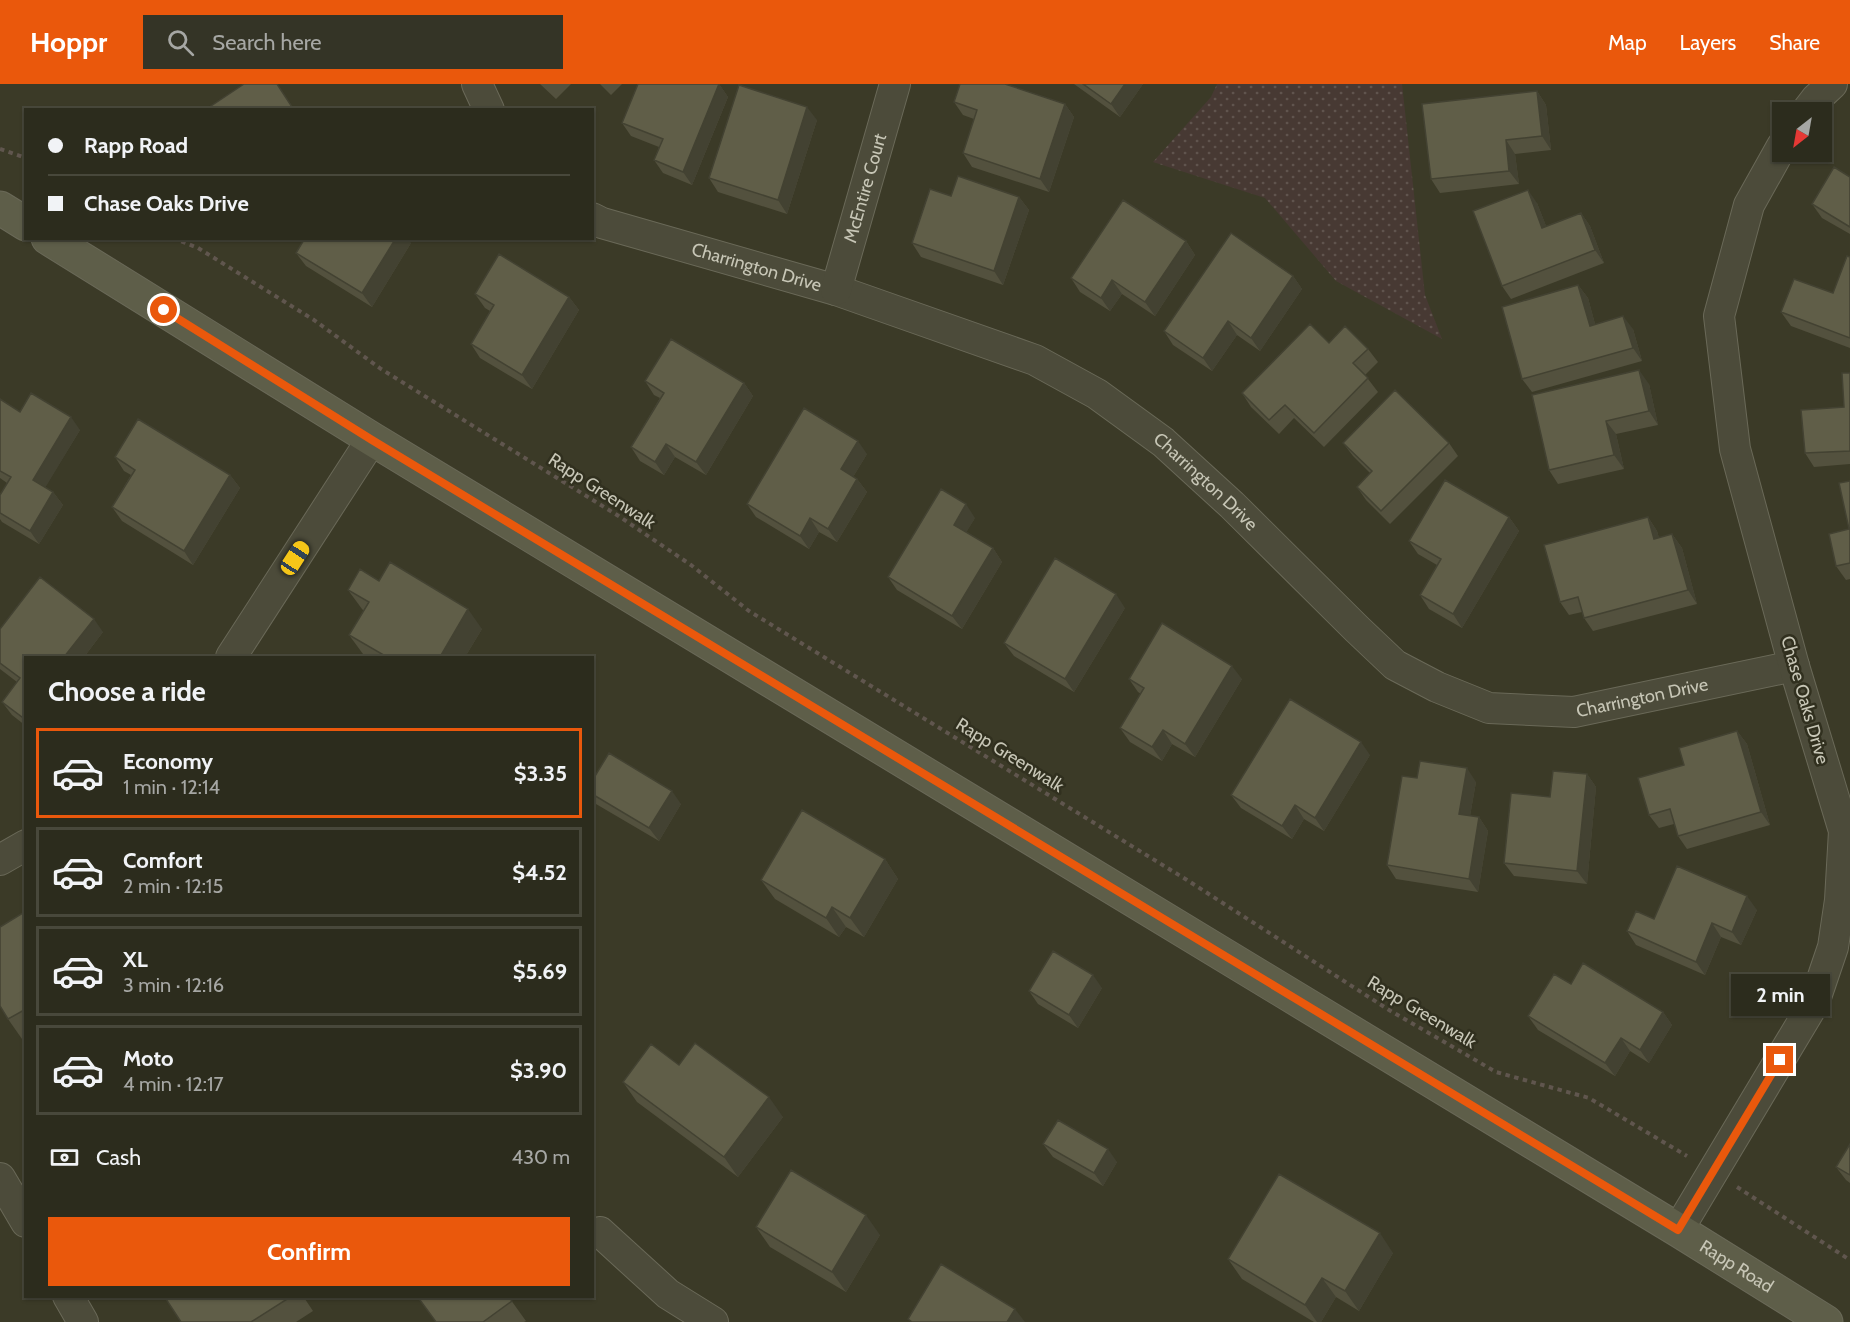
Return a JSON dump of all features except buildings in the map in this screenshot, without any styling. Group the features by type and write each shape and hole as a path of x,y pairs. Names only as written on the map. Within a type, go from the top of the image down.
{"street":[{"path":"477,84 488,108"},
{"name":"McEntire Court","path":"836,290 895,84"},
{"path":"1814,102 1832,84"},
{"name":"Chase Oaks Drive","path":"1678,1230 1814,1003 1833,947 1847,830 1794,666 1735,449 1719,316 1749,205 1773,162"},
{"path":"0,208 24,223"},
{"name":"Charrington Drive","path":"594,219 602,224 836,290 1035,360 1097,394 1163,442 1395,665 1437,687 1479,704 1499,709 1574,712 1794,666"},
{"name":"Rapp Road","path":"51,240 372,440 1678,1230 1826,1322"},
{"path":"232,656 372,440"},
{"path":"0,860 24,846"},
{"path":"0,1178 24,1219"},
{"path":"600,1232 668,1294 713,1322"},
{"path":"69,1298 83,1322"}],"path":[{"path":"0,149 24,157"},
{"name":"Rapp Greenwalk","path":"178,240 198,248 314,320 381,369 617,515 691,565 749,610 1187,880 1389,1011 1496,1072 1589,1098 1713,1172 1850,1260"}],"shaded area":[{"path":"1217,84 1402,84 1425,295 1442,339 1336,281 1265,198 1153,162 1211,97"}],"route":[{"path":"164,310 372,440 1678,1230 1780,1060"}]}
